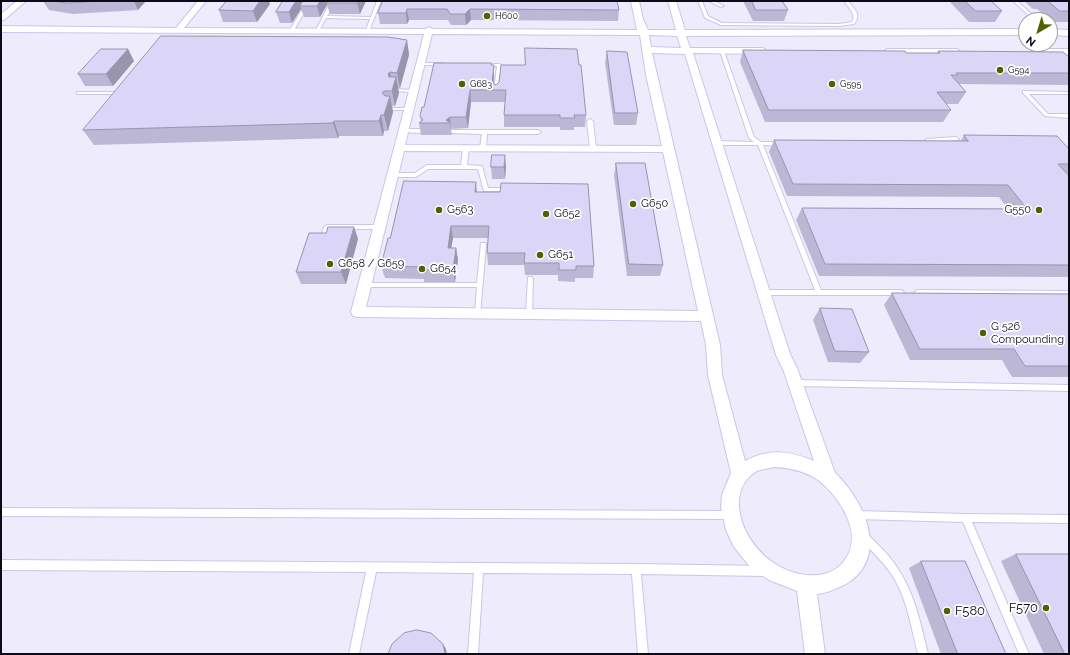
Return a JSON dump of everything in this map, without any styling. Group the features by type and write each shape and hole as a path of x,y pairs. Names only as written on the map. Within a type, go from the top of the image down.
{"street":[{"path":"1,18 22,1"},
{"path":"177,32 202,1"},
{"path":"635,1 713,345 715,375 740,475"},
{"path":"672,1 783,355 796,383 828,478"},
{"path":"1,29 177,32 292,30 643,32 680,28 700,31 1018,32"},
{"path":"429,30 358,312 706,316"},
{"path":"1058,32 1069,32"},
{"path":"647,50 770,51"},
{"path":"880,52 966,52"},
{"path":"1058,52 1069,52"},
{"path":"399,148 669,149"},
{"path":"775,459 788,460 803,464 814,468 828,478 841,490 850,502 856,515 861,535 860,551 854,565 841,578 828,583 806,585 785,579 770,572 746,550 735,532 730,515 730,497 740,475 748,468 760,462 775,459"},
{"path":"806,585 815,654"}],"lane":[{"path":"292,30 309,1"},
{"path":"318,30 333,1"},
{"path":"368,30 380,1"},
{"path":"700,1 706,17 721,24 824,25 844,25 855,21 856,15 846,1"},
{"path":"711,1 722,6"},
{"path":"1015,1 1027,12"},
{"path":"325,17 373,18"},
{"path":"722,51 752,138 760,144 819,293"},
{"path":"420,64 446,64"},
{"path":"476,65 499,65 496,94"},
{"path":"395,90 414,91"},
{"path":"1069,93 1025,92 1047,116 1069,116"},
{"path":"79,93 127,94 124,97"},
{"path":"389,109 409,109"},
{"path":"590,121 593,149"},
{"path":"403,131 421,131"},
{"path":"452,132 538,132"},
{"path":"483,148 485,132"},
{"path":"919,142 956,139"},
{"path":"717,143 783,144"},
{"path":"464,167 466,148"},
{"path":"392,175 416,175 427,167 480,167 486,190 513,190"},
{"path":"323,240 327,227 379,227"},
{"path":"478,313 483,246"},
{"path":"529,314 530,279"},
{"path":"365,285 480,285"},
{"path":"763,293 905,293"},
{"path":"913,293 1069,294"},
{"path":"796,383 1069,388"},
{"path":"1,512 730,515"},
{"path":"856,515 1069,520"},
{"path":"966,518 1024,654"},
{"path":"861,535 888,561 896,573 907,595 923,654"},
{"path":"1,565 636,569 770,572"},
{"path":"354,654 372,567"},
{"path":"473,654 479,568"},
{"path":"636,569 643,654"}],"shaded area":[{"path":"1,1 1069,1 1069,654 1,654"}],"building":[{"path":"54,1 100,1 67,3"},
{"path":"227,1 260,1 253,11 219,10"},
{"path":"283,1 296,1 289,12 276,12"},
{"path":"303,1 320,1 317,6 300,6"},
{"path":"328,1 358,1 357,3 327,3"},
{"path":"383,1 617,1 619,10 470,9 465,14 450,14 447,9 407,9 406,13 378,13"},
{"path":"752,1 782,1 788,10 756,10"},
{"path":"965,1 991,1 1002,11 976,11"},
{"path":"1048,1 1069,1 1069,11 1060,11"},
{"path":"161,36 388,37 407,40 397,73 390,72 388,74 389,77 396,77 392,91 384,91 382,93 385,96 390,96 384,115 381,115 379,121 334,121 333,123 83,130"},
{"path":"525,48 577,49 579,65 581,65 586,115 574,115 575,118 560,118 560,115 504,115 506,90 470,90 466,117 450,117 446,120 450,123 419,123 423,120 420,116 422,107 424,107 434,63 491,63 491,65 494,65 492,83 496,85 499,82 501,65 525,65"},
{"path":"101,49 128,49 106,74 78,74"},
{"path":"743,50 905,51 906,53 940,53 938,51 1063,52 1069,57 1069,73 956,73 958,75 951,75 966,92 937,92 951,110 769,110"},
{"path":"607,51 627,52 638,113 615,113"},
{"name":"G550","path":"964,135 1057,136 1069,149 1069,164 1058,164 1069,176 1069,265 825,264 802,208 1027,209 1008,185 793,184 774,140 968,141"},
{"path":"492,155 505,155 504,167 491,167"},
{"name":"G650","path":"616,163 645,163 663,265 629,264"},
{"path":"404,181 476,182 475,192 500,192 501,183 588,184 594,266 576,266 576,270 559,270 559,263 524,263 525,253 487,253 489,226 451,226 448,248 456,248 453,270 422,270 422,267 381,266 388,238 390,238"},
{"path":"328,227 354,227 341,272 296,272 309,233 326,233"},
{"name":"G 526 Compounding","path":"892,293 1069,294 1069,366 1025,366 1014,349 920,349"},
{"path":"820,308 852,309 869,352 835,351"},
{"path":"1016,554 1069,554 1069,654 1065,654"},
{"path":"921,561 965,561 1006,654 958,654"},
{"path":"417,630 431,633 443,644 445,654 388,654 392,644 404,633"}],"place":[{"name":"H600","path":"487,16"},
{"name":"G594","path":"1000,70"},
{"name":"G683","path":"462,84"},
{"name":"G595","path":"832,84"},
{"name":"G650","path":"633,204"},
{"name":"G563","path":"439,210"},
{"name":"G550","path":"1039,210"},
{"name":"G652","path":"546,214"},
{"name":"G651","path":"540,255"},
{"name":"G658 / G659","path":"330,264"},
{"name":"G654","path":"422,269"},
{"name":"G 526 Compounding","path":"983,333"},
{"name":"F570","path":"1046,608"},
{"name":"F580","path":"947,611"}]}
